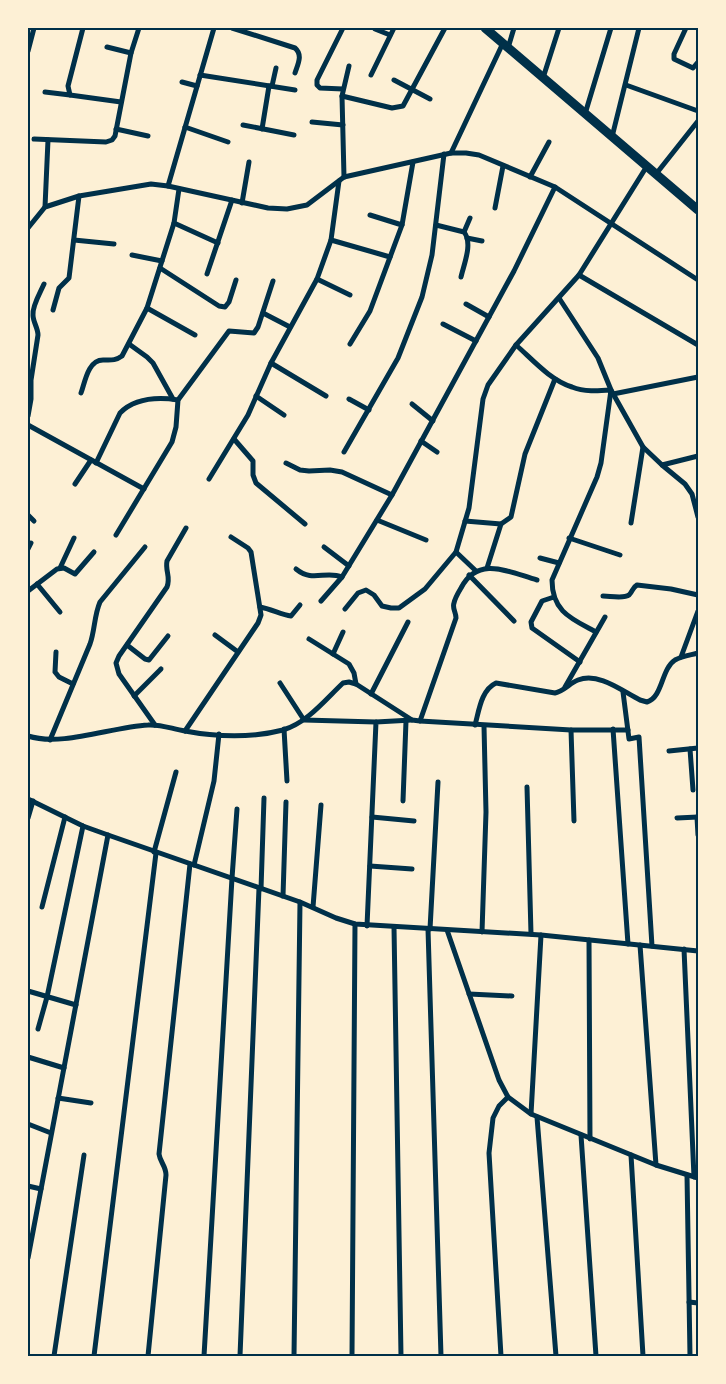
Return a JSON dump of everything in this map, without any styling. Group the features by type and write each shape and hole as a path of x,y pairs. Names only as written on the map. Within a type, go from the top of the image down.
{"street":[{"path":"28,51 34,28"},
{"path":"70,95 68,86 83,28"},
{"path":"34,139 106,142 112,140 115,136 131,53 139,28"},
{"path":"168,186 214,28"},
{"path":"232,28 296,48 300,56 295,73"},
{"path":"343,28 317,80 317,85 320,88 343,90"},
{"path":"371,75 394,28"},
{"path":"342,96 398,108 403,106 446,28"},
{"path":"484,28 698,210"},
{"path":"451,153 514,28"},
{"path":"543,78 559,28"},
{"path":"585,114 611,28"},
{"path":"612,137 639,28"},
{"path":"686,28 674,54 674,59 693,68 698,62"},
{"path":"375,29 390,35"},
{"path":"107,47 131,53"},
{"path":"344,177 342,96 349,66"},
{"path":"262,129 270,86 276,68"},
{"path":"200,75 295,90"},
{"path":"394,80 430,99"},
{"path":"182,82 197,86"},
{"path":"626,84 698,110"},
{"path":"46,92 121,102"},
{"path":"656,174 698,121"},
{"path":"312,122 343,125"},
{"path":"243,125 294,135"},
{"path":"185,127 228,142"},
{"path":"116,129 148,136"},
{"path":"45,207 48,140"},
{"path":"530,177 548,142"},
{"path":"28,228 45,207 79,196 151,184 179,188 268,208 287,209 307,205 344,177 444,154 466,153 479,155 555,187 698,280"},
{"path":"344,452 398,358 422,297 432,255 444,154"},
{"path":"242,202 249,162"},
{"path":"350,344 370,311 402,225 412,162"},
{"path":"495,208 503,166"},
{"path":"345,609 358,593 366,590 374,595 382,606 399,608 407,604 425,589 456,552 469,508 483,399 488,384 516,345 579,275 647,166"},
{"path":"209,479 248,416 271,362 316,279 331,240 339,181"},
{"path":"321,601 333,590 342,577 392,495 514,271 555,187"},
{"path":"81,393 91,366 100,360 116,360 122,356 147,308 174,223 179,188"},
{"path":"53,310 59,288 69,278 79,196"},
{"path":"207,274 232,200"},
{"path":"370,215 402,225"},
{"path":"464,232 470,218"},
{"path":"174,223 218,243"},
{"path":"436,225 464,232 467,238 468,243 461,277"},
{"path":"467,238 482,241"},
{"path":"74,240 114,244"},
{"path":"331,240 390,257"},
{"path":"132,255 162,261"},
{"path":"160,268 220,306 225,307 229,302 236,280"},
{"path":"579,275 698,345"},
{"path":"316,279 350,296"},
{"path":"175,400 229,331 254,333 258,327 273,281"},
{"path":"28,416 31,398 29,380 38,335 38,329 32,317 44,284"},
{"path":"559,298 598,358 612,392 643,447 685,484 692,494 698,517"},
{"path":"466,304 489,316"},
{"path":"147,308 195,334"},
{"path":"263,313 290,328"},
{"path":"443,324 476,341"},
{"path":"116,535 172,442 176,427 175,400 153,363 129,344"},
{"path":"516,345 555,379 572,388 612,392 698,377"},
{"path":"271,362 326,396"},
{"path":"487,568 501,524 511,517 525,454 555,379"},
{"path":"596,632 566,615 561,610 554,597 552,580 569,538 592,491 601,463 612,392"},
{"path":"256,396 284,414"},
{"path":"75,484 93,462 120,413 125,408 150,398 164,397 175,400"},
{"path":"349,399 369,410"},
{"path":"412,404 432,421"},
{"path":"28,425 144,489"},
{"path":"234,439 253,461 253,475 256,483 305,524"},
{"path":"421,441 437,452"},
{"path":"631,523 643,447"},
{"path":"662,465 698,456"},
{"path":"286,463 300,470 342,472 392,495"},
{"path":"28,515 34,521"},
{"path":"377,520 426,540"},
{"path":"465,521 501,524"},
{"path":"155,725 119,674 116,667 117,659 167,587 170,580 165,567 186,528"},
{"path":"186,731 258,623 261,615 251,552 231,537"},
{"path":"28,591 60,568 74,538"},
{"path":"569,538 620,555"},
{"path":"28,549 31,543"},
{"path":"50,740 94,632 96,611 100,602 145,547"},
{"path":"324,547 349,566"},
{"path":"60,568 75,574 94,552"},
{"path":"456,552 476,571"},
{"path":"540,558 559,562"},
{"path":"420,721 456,618 453,604 469,575 487,568 502,570 537,580"},
{"path":"296,569 312,577 333,574 342,577"},
{"path":"469,575 514,621"},
{"path":"37,584 60,612"},
{"path":"603,596 626,596 637,585 671,589 698,595"},
{"path":"554,597 542,601 531,622 532,628 580,662"},
{"path":"260,607 291,616 300,605"},
{"path":"681,657 698,611"},
{"path":"564,690 605,617"},
{"path":"371,694 408,622"},
{"path":"333,654 344,632"},
{"path":"215,635 238,652"},
{"path":"127,645 149,660 168,636"},
{"path":"309,639 348,664 354,673 356,684"},
{"path":"56,652 55,672 59,677 73,684"},
{"path":"475,725 485,693 489,686 496,683 550,693 564,690 579,680 591,678 601,680 643,702 650,701 655,696 670,664 681,657 698,653"},
{"path":"134,696 161,669"},
{"path":"280,682 304,720"},
{"path":"28,736 50,740 155,725 186,731 257,735 284,730 304,720 342,683 350,682 356,684 409,720"},
{"path":"623,692 629,738 639,737 652,946"},
{"path":"304,720 376,722 409,720 571,730 628,730"},
{"path":"403,801 409,720"},
{"path":"368,926 376,722"},
{"path":"482,932 486,812 484,726"},
{"path":"613,729 628,944"},
{"path":"284,730 288,781"},
{"path":"571,730 574,821"},
{"path":"148,1356 166,1175 166,1169 160,1160 159,1154 192,864 214,782 219,734"},
{"path":"669,751 698,748"},
{"path":"690,749 693,790"},
{"path":"94,1356 155,852 176,772"},
{"path":"438,782 429,929 441,1356"},
{"path":"527,787 531,934"},
{"path":"240,1356 264,798"},
{"path":"28,818 30,800 83,826 284,896 354,924 531,934 698,951"},
{"path":"284,896 286,802"},
{"path":"313,907 321,805"},
{"path":"204,1356 232,878 238,808"},
{"path":"42,907 65,817"},
{"path":"372,817 414,821"},
{"path":"677,818 698,817 698,835"},
{"path":"38,1029 47,996 83,826"},
{"path":"28,1258 108,835"},
{"path":"370,866 412,869"},
{"path":"294,1356 300,902"},
{"path":"352,1356 354,924"},
{"path":"394,927 401,1356"},
{"path":"447,930 499,1080 508,1097 534,1116 656,1165 696,1177 684,949"},
{"path":"541,935 534,1116 556,1356"},
{"path":"589,940 590,1138"},
{"path":"640,945 656,1165"},
{"path":"28,991 76,1005"},
{"path":"469,994 512,996"},
{"path":"28,1057 64,1068"},
{"path":"500,1356 490,1153 493,1118 499,1106 508,1097"},
{"path":"58,1098 90,1103"},
{"path":"28,1124 51,1133"},
{"path":"581,1135 596,1356"},
{"path":"54,1356 84,1155"},
{"path":"631,1155 643,1356"},
{"path":"687,1175 690,1356"},
{"path":"28,1186 40,1189"},
{"path":"689,1302 698,1303"}]}
